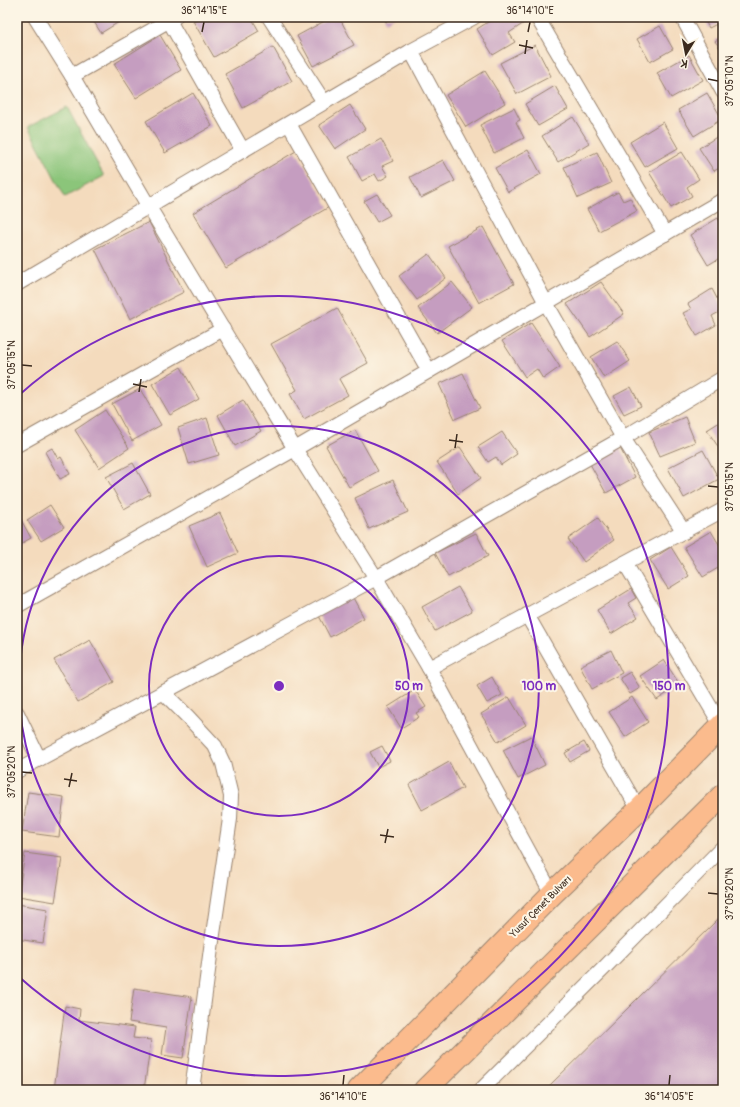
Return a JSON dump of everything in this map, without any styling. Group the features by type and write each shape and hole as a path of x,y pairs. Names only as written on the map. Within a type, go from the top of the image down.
{"highway":[{"name":"Yusuf Çenet Bulvarı","path":"359,1090 552,894 639,810 722,724"},
{"path":"426,1090 723,795"}],"street":[{"path":"35,17 72,76 222,329 376,578 429,668 552,894"},
{"path":"268,17 324,102"},
{"path":"17,284 244,151 324,102 474,17"},
{"path":"537,17 665,234"},
{"path":"682,17 723,92"},
{"path":"72,76 170,18 244,151"},
{"path":"412,51 546,303 624,438 684,532"},
{"path":"288,124 429,371"},
{"path":"17,606 295,449 723,200"},
{"path":"17,445 222,329"},
{"path":"17,771 376,578 624,438 723,378"},
{"path":"429,668 723,510"},
{"path":"625,563 722,724"},
{"path":"527,615 639,810"},
{"path":"163,692 188,716 214,746 223,763 231,796 230,819 192,1090"},
{"path":"17,713 39,759"},
{"path":"481,1090 723,847"}],"green space":[{"path":"67,107 104,176 65,197 28,127"}],"building":[{"path":"91,17 127,17 101,33"},
{"path":"200,17 251,17 259,31 214,57 193,21"},
{"path":"332,17 339,17 354,45 313,66 297,36"},
{"path":"384,17 395,17 386,22"},
{"path":"496,17 521,17 524,23 509,33 515,42 493,55 477,29"},
{"path":"703,17 723,17 723,21 709,28"},
{"path":"660,26 673,49 650,62 637,39"},
{"path":"160,35 181,70 136,98 114,64"},
{"path":"723,36 723,53 715,41"},
{"path":"535,45 551,76 517,94 500,63"},
{"path":"273,47 292,81 243,108 225,74"},
{"path":"689,55 703,80 671,98 657,73"},
{"path":"485,71 505,103 466,127 446,95"},
{"path":"555,86 568,109 538,126 525,104"},
{"path":"193,93 212,126 165,153 146,121"},
{"path":"707,93 722,119 694,136 678,110"},
{"path":"350,105 365,129 335,149 319,125"},
{"path":"514,108 520,120 516,122 524,138 494,153 480,125"},
{"path":"573,117 589,143 558,162 542,136"},
{"path":"663,122 678,148 645,167 630,142"},
{"path":"723,133 723,166 714,171 699,148"},
{"path":"381,139 393,161 382,166 388,176 379,181 375,174 362,181 349,157"},
{"path":"528,150 541,174 508,192 495,168"},
{"path":"296,151 329,207 226,268 193,213"},
{"path":"597,152 611,183 578,198 564,167"},
{"path":"682,152 699,179 687,187 692,196 671,208 649,172"},
{"path":"443,160 455,181 421,198 410,177"},
{"path":"618,192 623,201 630,198 637,211 599,231 587,209"},
{"path":"377,194 390,215 377,222 364,201"},
{"path":"718,218 723,227 723,256 708,265 690,235"},
{"path":"149,222 184,292 130,319 95,249"},
{"path":"483,227 514,284 479,303 448,246"},
{"path":"429,254 446,278 417,300 399,276"},
{"path":"452,282 472,307 437,333 418,308"},
{"path":"601,282 624,314 590,337 567,304"},
{"path":"712,289 723,310 712,316 716,325 697,336 683,313 691,309 688,304"},
{"path":"337,308 368,363 339,379 348,395 304,419 290,394 297,390 271,344"},
{"path":"531,323 560,367 543,379 537,369 525,377 502,341"},
{"path":"617,341 630,361 604,378 591,357"},
{"path":"181,367 199,399 170,415 152,384"},
{"path":"463,373 480,408 455,419 439,384"},
{"path":"631,387 641,406 624,414 614,396"},
{"path":"140,389 161,425 132,441 112,404"},
{"path":"243,400 261,431 235,446 218,415"},
{"path":"105,410 129,448 99,468 75,430"},
{"path":"685,417 695,442 660,456 649,432"},
{"path":"207,418 219,455 189,464 178,428"},
{"path":"723,420 723,454 707,430"},
{"path":"355,430 378,471 349,487 326,446"},
{"path":"502,432 517,454 501,465 496,457 488,462 478,447"},
{"path":"619,446 635,477 606,493 589,462"},
{"path":"460,447 481,478 458,494 437,462"},
{"path":"52,448 58,459 61,457 70,474 60,479 45,452"},
{"path":"703,450 719,479 684,498 668,468"},
{"path":"133,463 150,494 124,509 106,477"},
{"path":"393,480 408,512 369,529 355,498"},
{"path":"50,505 64,527 41,541 27,520"},
{"path":"220,513 238,553 207,567 189,526"},
{"path":"20,518 31,538 17,546 17,520"},
{"path":"598,518 614,540 584,562 568,539"},
{"path":"711,531 723,551 723,565 703,577 684,547"},
{"path":"476,533 488,556 448,577 435,553"},
{"path":"671,547 689,576 668,589 650,560"},
{"path":"458,587 472,611 435,631 422,607"},
{"path":"631,589 636,598 628,603 638,617 611,634 597,610"},
{"path":"352,596 364,618 330,637 318,614"},
{"path":"90,640 114,682 78,702 54,660"},
{"path":"611,650 622,673 592,689 580,666"},
{"path":"664,660 680,685 657,700 640,676"},
{"path":"630,672 640,688 630,694 620,678"},
{"path":"492,677 502,695 487,703 477,686"},
{"path":"415,690 426,707 416,713 419,717 401,728 388,707"},
{"path":"509,697 526,725 498,742 481,714"},
{"path":"632,697 648,722 625,737 609,712"},
{"path":"531,736 545,765 518,779 503,750"},
{"path":"584,742 589,751 570,762 565,753"},
{"path":"382,746 390,761 378,767 370,752"},
{"path":"449,762 463,788 422,810 409,785"},
{"path":"28,792 64,797 59,837 22,832"},
{"path":"25,853 62,858 55,902 18,896"},
{"path":"17,904 48,909 43,943 17,939"},
{"path":"718,919 723,924 723,1090 545,1090"},
{"path":"134,988 192,997 183,1058 162,1055 166,1028 129,1022"},
{"path":"65,1006 80,1009 79,1020 135,1027 133,1038 151,1040 144,1090 54,1090"}]}
